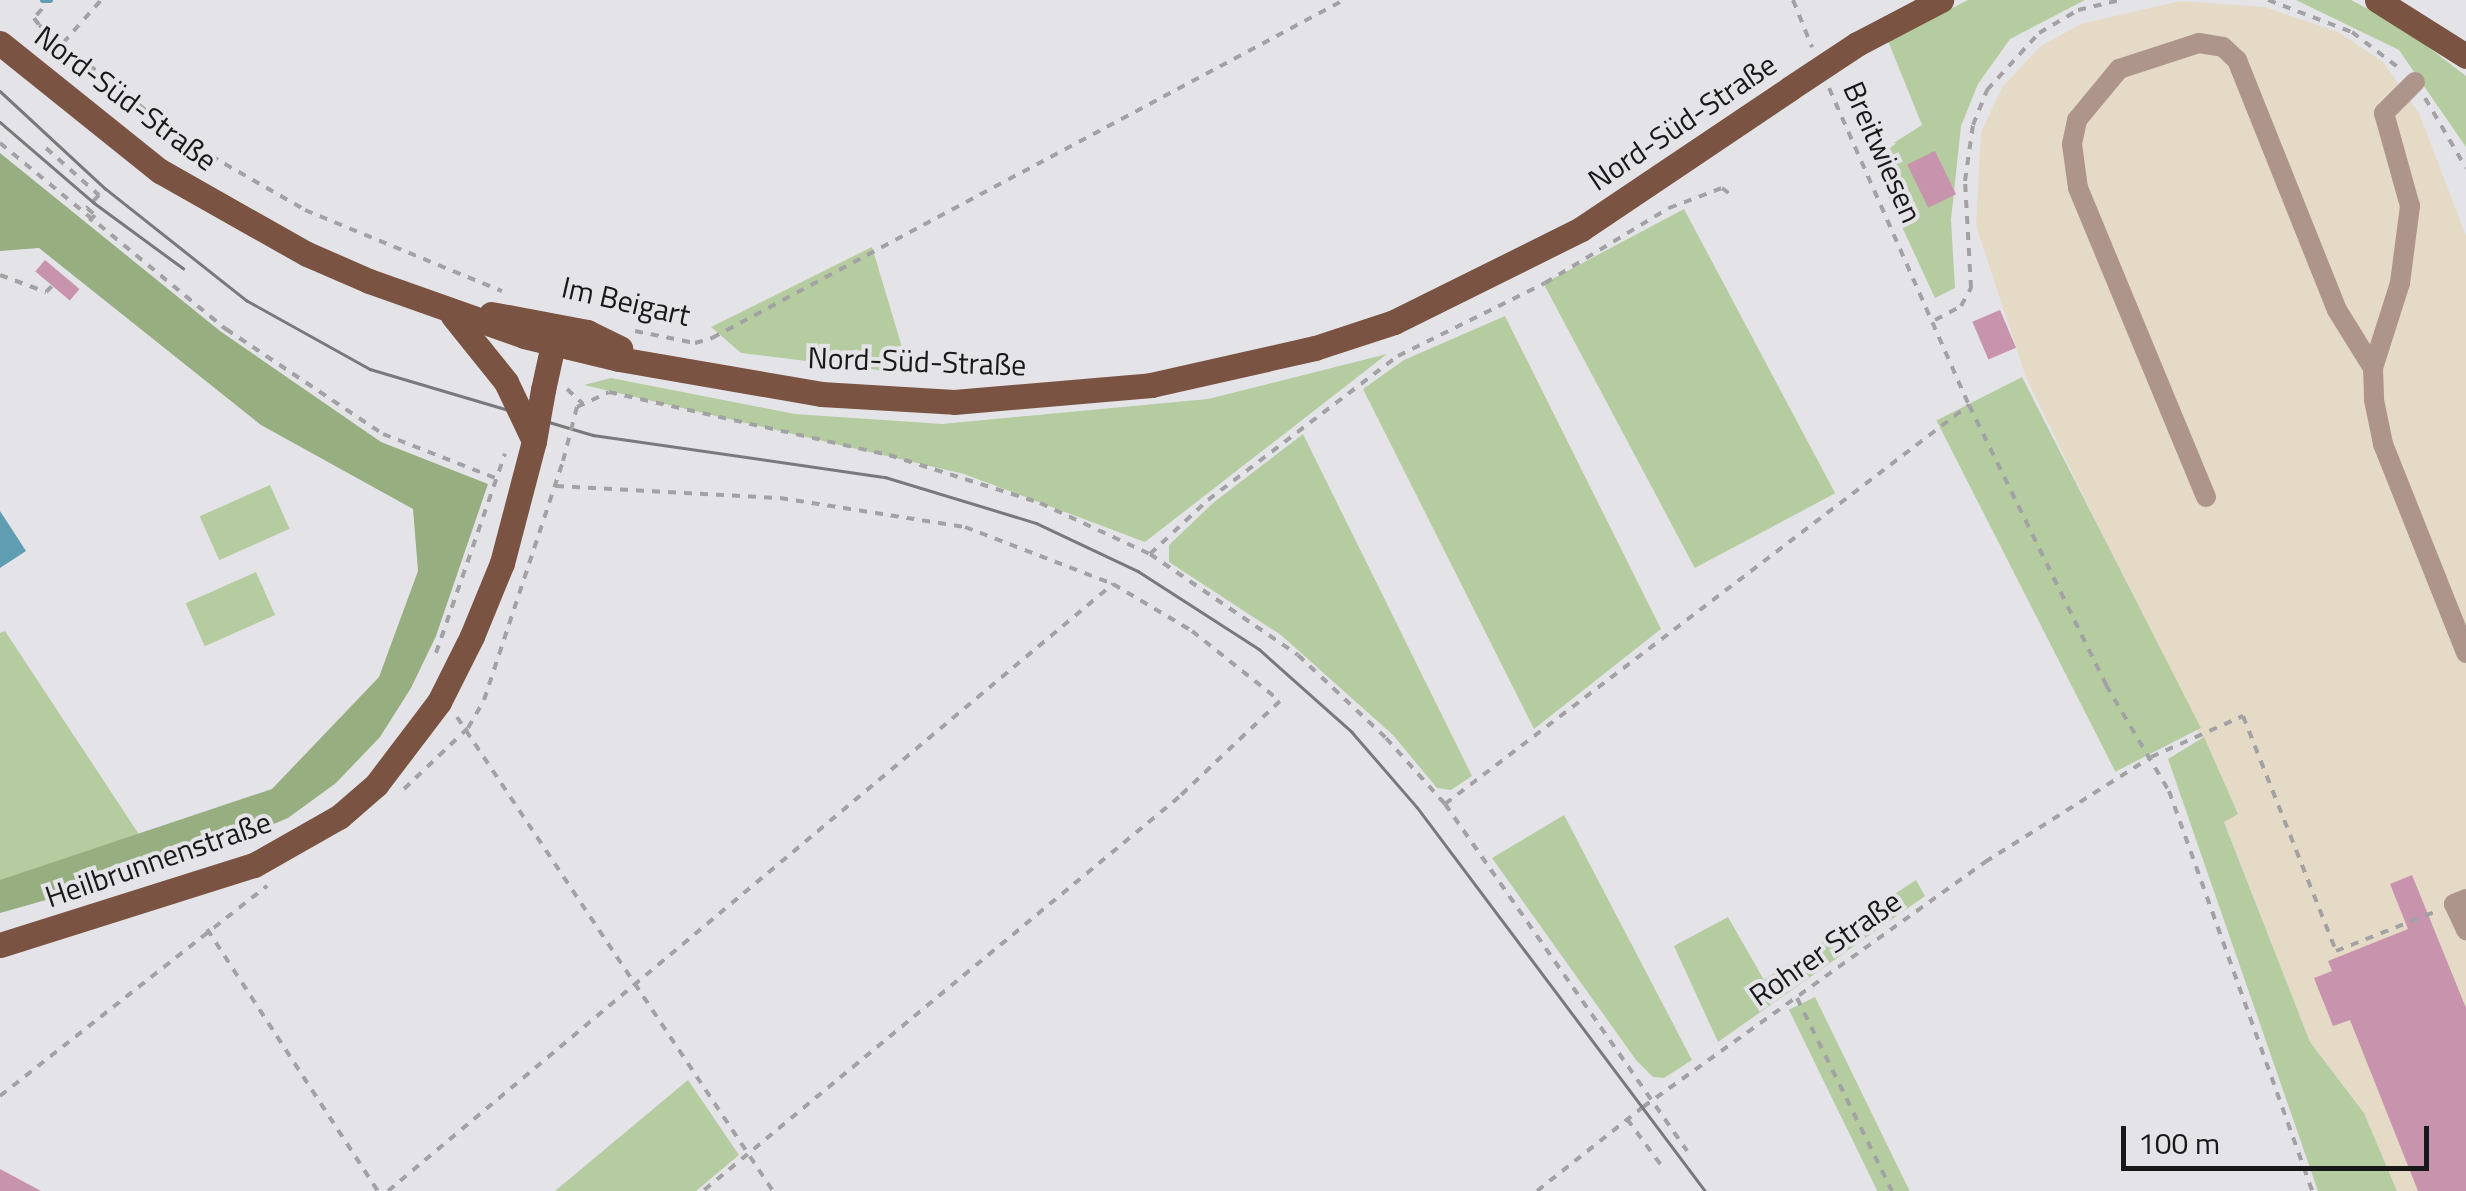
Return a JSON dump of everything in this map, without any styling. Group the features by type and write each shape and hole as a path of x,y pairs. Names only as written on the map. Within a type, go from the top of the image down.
{"main road":[{"name":"Nord-Süd-Straße","path":"0,42 114,138 208,201 307,254 446,309 553,344 661,367 821,394 954,402 1059,397 1235,369 1394,322 1523,263 1857,44 1941,0"},
{"path":"2377,0 2466,56"},
{"path":"446,309 586,332 661,367"},
{"path":"446,309 506,382 524,448"},
{"name":"Heilbrunnenstraße","path":"0,945 254,866 339,817 376,785 439,702 472,636 524,484 524,448 553,344"}],"lane":[{"path":"2206,497 2078,188 2072,144 2078,120 2119,69 2149,54 2199,43 2223,47 2237,60 2337,310 2374,368"},
{"path":"2415,82 2384,114 2410,206 2408,243 2374,368 2383,444 2466,653"},
{"path":"2460,901 2466,930"}],"path":[{"path":"63,43 101,0"},
{"name":"Im Beigart","path":"630,330 695,343 712,338 1344,0"},
{"name":"Breitwiesen","path":"1793,0 1819,64"},
{"path":"1935,320 1961,306 1970,288 1966,181 1974,125 1987,90 2039,33 2078,10 2120,0"},
{"path":"2268,0 2352,32 2415,82 2466,168"},
{"name":"Im Beigart","path":"42,9 34,18 39,25 183,140 305,210 517,296"},
{"name":"Breitwiesen","path":"1826,80 1935,320 1969,405 2106,685 2169,791 2312,1191"},
{"path":"0,143 89,222 226,329 383,434 496,478 524,484"},
{"path":"46,148 99,195 87,208 95,215 89,222"},
{"path":"1150,554 1208,500 1398,356 1544,284 1668,208 1722,188 1730,194"},
{"path":"0,275 46,292 52,286"},
{"path":"398,795 468,728 484,700 579,405 609,392 889,455 1040,503 1150,554 1298,655 1445,804 1687,1151"},
{"path":"1445,804 1969,405"},
{"path":"433,660 496,478 524,448"},
{"path":"556,486 884,510 965,527 1113,584 1223,653 1280,701 1179,797 702,1191"},
{"path":"388,1191 1113,584"},
{"name":"Rohrer Straße","path":"1537,1191 1652,1100 1985,862 2151,757 2242,716 2336,951 2460,901"},
{"path":"468,728 744,1156 773,1191"},
{"path":"0,1096 206,929 272,883"},
{"path":"206,929 378,1191"},
{"path":"1796,996 1892,1191"},
{"path":"1627,1119 1664,1169"}],"shaded area":[{"path":"2180,1 2264,7 2338,32 2383,62 2419,113 2466,236 2466,1191 2397,1191 2364,1113 2310,1042 2224,821 2237,813 2026,377 1976,226 1981,132 2003,86 2041,46 2081,24"}],"green space":[{"path":"1968,0 2085,0 2010,39 1978,84 1961,126 1951,220 1955,288 1935,298 1870,158 1922,125 1888,41"},
{"path":"2296,0 2351,0 2402,27 2466,76 2466,147 2399,50"},
{"path":"0,153 220,331 381,442 488,484 436,636 411,688 380,737 336,783 288,818 191,859 0,913 0,880 272,789 379,677 418,571 413,509 261,425 39,248 0,251"},
{"path":"1684,209 1835,493 1695,568 1544,284"},
{"path":"872,247 910,374 741,353 711,327"},
{"path":"1505,316 1661,629 1534,729 1363,389 1404,360"},
{"path":"1387,354 1145,542 964,474 584,385 611,378 795,414 942,424 1208,399"},
{"path":"2022,377 2201,728 2115,772 1936,421"},
{"path":"1303,434 1472,776 1451,790 1437,788 1393,735 1281,635 1169,562 1169,545 1213,503"},
{"path":"270,485 290,529 219,560 200,516"},
{"path":"256,572 275,615 205,646 186,603"},
{"path":"5,631 144,842 0,890 0,633"},
{"path":"2204,737 2238,814 2224,822 2310,1042 2364,1113 2397,1191 2318,1191 2168,759"},
{"path":"1564,815 1692,1060 1664,1078 1653,1077 1636,1060 1492,858"},
{"path":"1916,880 1925,896 1718,1042 1674,946 1728,917 1764,980"},
{"path":"1815,997 1910,1191 1877,1191 1789,1010"},
{"path":"688,1080 739,1155 696,1191 555,1191"}],"water":[{"path":"0,511 26,551 0,568"}],"building":[{"path":"1935,151 1956,194 1928,208 1907,165"},
{"path":"45,260 79,289 70,300 35,271"},
{"path":"2000,310 2016,348 1988,359 1972,322"},
{"path":"2412,875 2466,1008 2466,1191 2418,1191 2350,1020 2333,1026 2314,978 2332,971 2328,961 2408,929 2390,884"},
{"path":"0,1169 41,1191 0,1191"}],"waterway":[{"path":"43,0 50,0"}],"tram line":[{"path":"0,91 106,189 246,300 370,369 593,435 885,477 1036,523 1138,571 1259,649 1352,732 1417,807 1705,1191"},
{"path":"0,122 93,202 183,268"}]}
